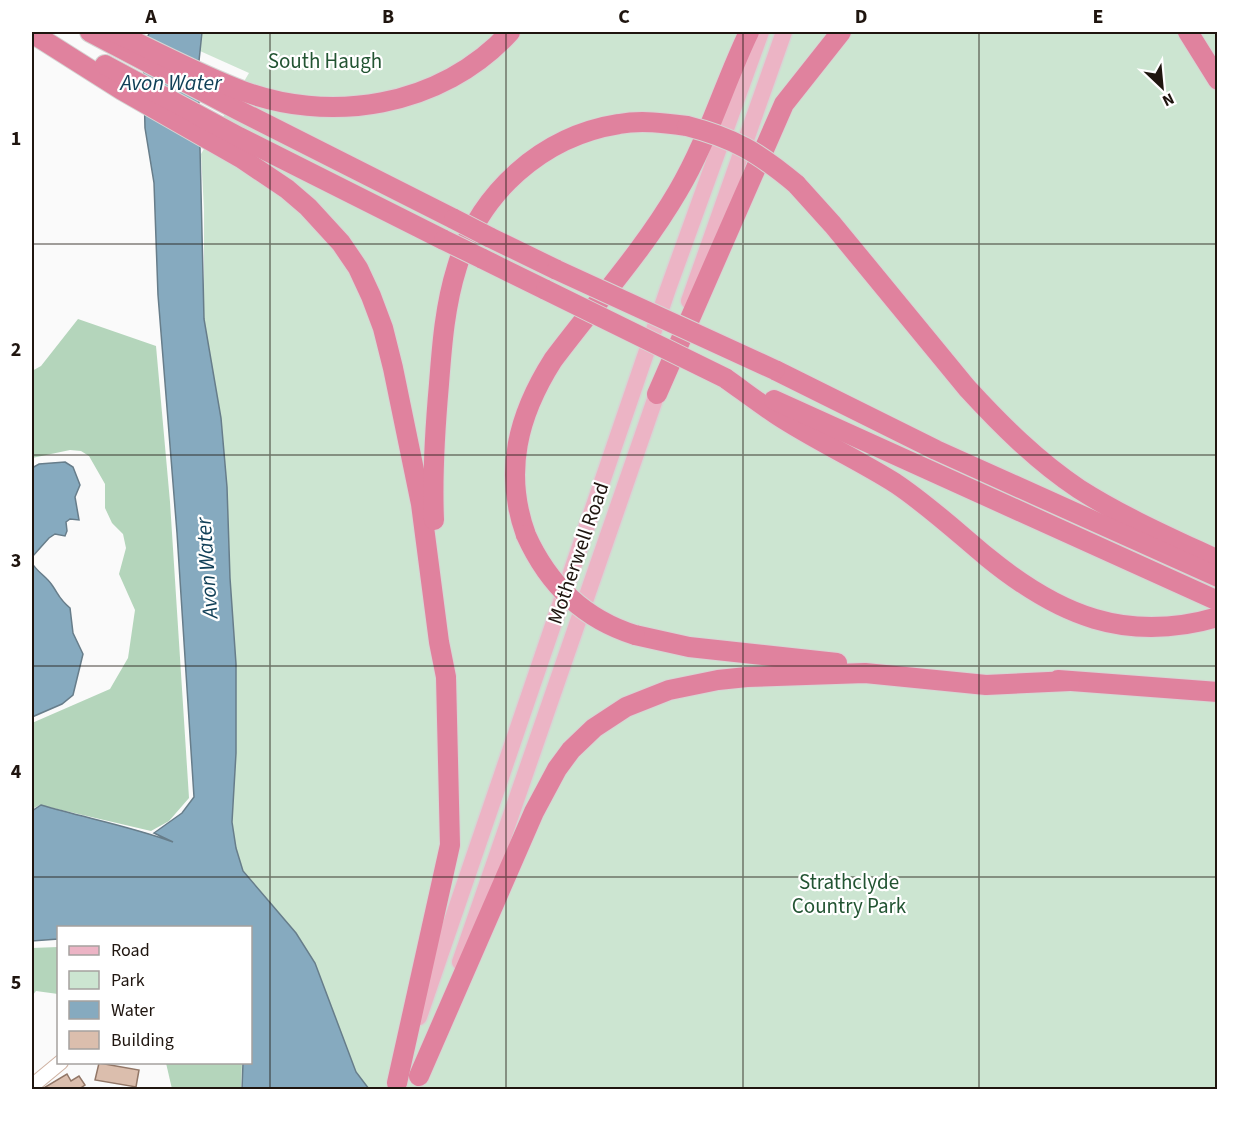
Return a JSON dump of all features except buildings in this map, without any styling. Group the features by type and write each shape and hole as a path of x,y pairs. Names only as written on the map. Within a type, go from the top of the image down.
{"highway":[{"path":"41,32 287,189 324,223 341,243 358,268 371,296 393,368 418,492 439,642 446,676 450,845 444,880 424,957 406,1084"},
{"path":"90,32 118,37 236,89 268,99 323,107 356,107 383,103 426,90 458,74 479,60 510,32"},
{"path":"749,32 712,120 679,190 645,241 553,360 527,408 517,445 515,469 518,507 526,535 545,571 566,595 590,615 623,632 689,647 931,673 1218,692"},
{"path":"657,394 784,104 841,32"},
{"path":"1188,32 1218,80"},
{"path":"32,33 121,81 239,137 725,378 1218,601"},
{"path":"118,37 238,110 489,237 775,370 936,450 1218,577"},
{"path":"439,642 433,447 445,318 457,265 477,220 494,195 516,171 544,151 597,128 620,124 658,122 687,126 712,132 751,150 796,184 975,396 1034,455 1079,489 1108,506 1218,560"},
{"path":"725,378 777,415 895,483 1022,584 1084,617 1110,624 1143,627 1195,624 1218,617"},
{"path":"406,1084 534,812 557,769 571,750 594,728 626,707 669,690 718,680 747,677 865,673 986,685 1070,681"}],"main road":[{"name":"Motherwell Road","path":"406,1084 668,289 761,32"},
{"name":"Motherwell Road","path":"406,1084 657,394 784,32"}],"street":[{"path":"32,1086 59,1064"}],"green space":[{"path":"164,32 1217,32 1217,1089 369,1089 356,1072 315,963 296,933 243,871 236,848 232,822 236,753 227,487 221,418 204,319 204,210 201,154 249,73"},
{"path":"78,319 156,346 170,502 189,798 169,821 151,831 40,805 32,809 32,723 110,689 128,658 135,610 119,574 126,548 123,534 112,523 105,508 105,484 89,456 81,451 70,450 32,458 32,371 41,366"},
{"path":"57,947 57,994 36,991 32,996 32,948"},
{"path":"166,1064 242,1064 241,1089 172,1089"}],"water":[{"name":"Avon Water","path":"150,32 202,32 199,61 144,43"},
{"path":"143,45 198,63 204,319 221,418 236,664 236,753 232,822 236,848 243,871 296,933 315,963 356,1072 369,1089 242,1089 243,1064 252,1064 252,926 57,926 57,939 32,941 32,811 41,805 173,842 154,833 182,813 194,797 177,533 158,295 154,183 145,128"},
{"path":"65,462 73,467 80,485 75,497 79,520 70,519 66,522 65,536 55,534 32,557 32,468 39,464"},
{"path":"32,563 70,608 73,633 83,654 73,695 62,704 32,717"}],"park label":[{"name":"South Haugh","path":"325,61"},
{"name":"Strathclyde Country Park","path":"849,894"}]}
